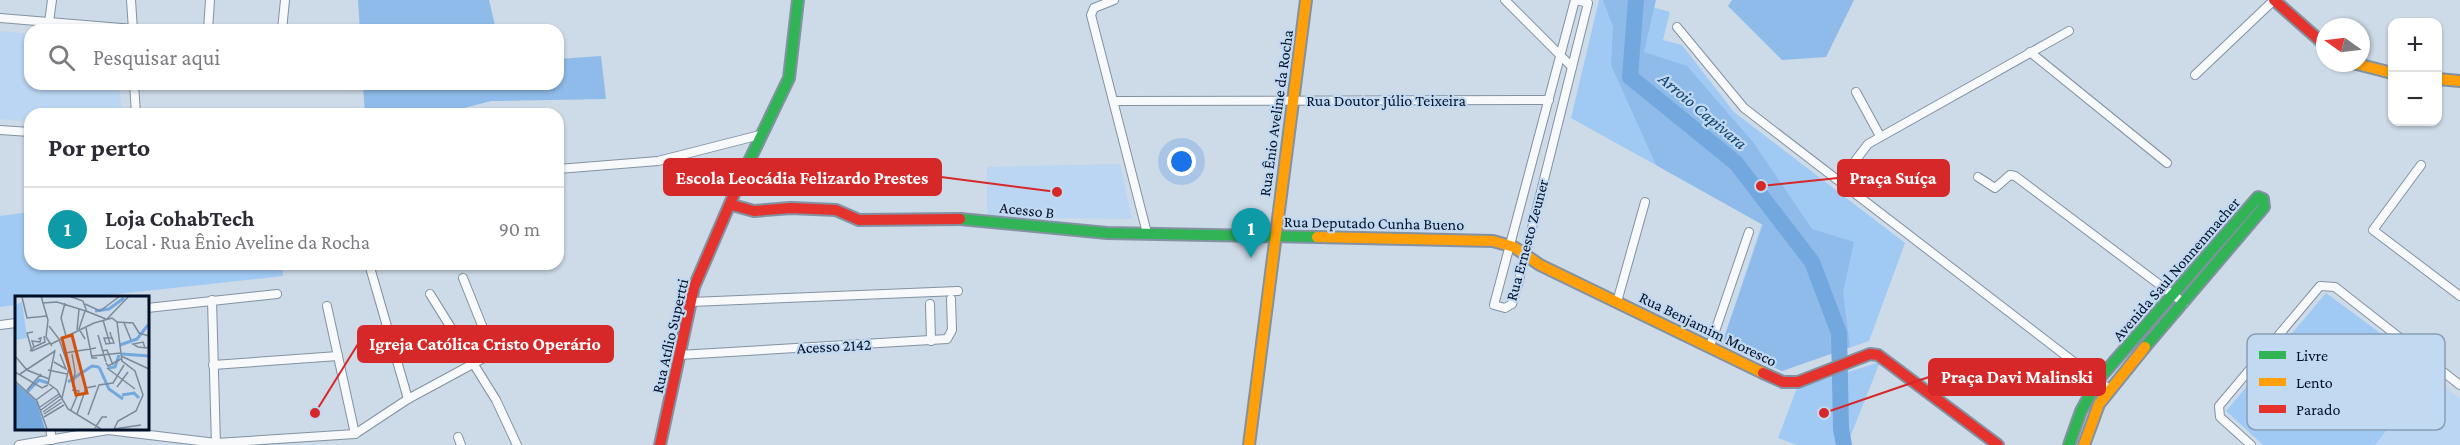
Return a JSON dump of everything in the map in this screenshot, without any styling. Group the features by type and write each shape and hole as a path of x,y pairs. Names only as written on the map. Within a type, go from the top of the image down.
{"street":[{"path":"50,22 52,0"},
{"path":"131,0 133,24"},
{"path":"208,24 210,0"},
{"path":"283,24 285,0"},
{"name":"Rua Atílio Supertti","path":"660,445 694,286 732,205 760,135 789,78 798,0"},
{"path":"1114,0 1091,11 1147,234"},
{"name":"Rua Ênio Aveline da Rocha","path":"1249,445 1306,0"},
{"path":"1505,0 1572,67"},
{"name":"Rua Ernesto Zeuner","path":"1576,0 1588,3 1526,254 1511,307 1494,305 1510,243 1576,0"},
{"path":"2195,75 2274,0 2316,37"},
{"path":"0,18 74,24"},
{"path":"1677,27 1744,108 2109,389"},
{"path":"1849,188 1852,165 1868,144 2069,31"},
{"path":"2030,52 2167,164"},
{"path":"2370,67 2388,72"},
{"path":"2442,80 2460,81"},
{"path":"134,90 136,108"},
{"path":"1856,93 1880,136"},
{"name":"Rua Doutor Júlio Teixeira","path":"1115,101 1549,100"},
{"path":"0,130 24,132"},
{"path":"564,169 658,161 760,135"},
{"path":"2421,165 2373,230 2458,292"},
{"path":"1978,177 1995,188 2010,175 2015,176 2184,303"},
{"name":"Avenida Saul Nonnenmacher","path":"2069,445 2081,411 2098,380 2172,294 2222,249 2264,207 2263,199 2258,197 2222,249 2184,303 2109,389 2099,404 2085,445"},
{"path":"1617,303 1645,202"},
{"name":"Acesso B","path":"732,205 754,211 802,208 837,210 859,220 978,219 1107,233 1147,234"},
{"path":"1710,346 1749,232"},
{"name":"Rua Deputado Cunha Bueno","path":"1147,234 1510,243"},
{"path":"1510,243 1526,254"},
{"name":"Rua Benjamim Moresco","path":"1526,254 1540,266 1775,379 1798,382 1870,354 1878,355 1998,445"},
{"path":"371,270 408,399"},
{"path":"115,430 216,444 355,434 408,399 493,353 463,278"},
{"path":"2279,334 2317,288 2325,284 2335,287 2395,334"},
{"path":"690,302 958,291"},
{"path":"148,308 277,294"},
{"path":"430,294 496,400 517,445"},
{"path":"930,304 931,341 947,339 951,336 951,299"},
{"path":"212,300 216,444"},
{"path":"327,306 355,434"},
{"path":"0,325 15,323"},
{"name":"Acesso 2142","path":"679,355 931,341"},
{"path":"213,365 338,356"},
{"path":"2247,372 2219,406 2220,417 2251,445"},
{"path":"2445,373 2460,385"},
{"path":"51,430 52,440"},
{"path":"19,445 103,430"}],"shaded area":[{"path":"358,0 489,0 495,24 360,24"},
{"path":"1599,0 1627,0 1670,12 1663,40 1682,45 1734,112 1905,243 1869,341 1782,371 1722,344 1762,224 1571,118"},
{"path":"1603,0 1656,0 1644,52 1687,66 1753,142 1812,229 1854,242 1843,292 1850,347 1782,371 1722,344 1763,225 1656,165 1611,65 1613,27"},
{"path":"1732,0 1854,0 1826,57 1782,60 1728,6"},
{"path":"0,31 24,33 24,90 120,90 121,108 24,108 24,121 0,119"},
{"path":"601,56 606,99 491,101 464,108 365,108 363,90 564,90 564,59"},
{"path":"1120,164 1132,219 987,217 987,167"},
{"path":"24,213 24,270 282,270 283,276 98,296 15,296 15,305 0,307 0,216"},
{"path":"2326,293 2382,334 2291,334"},
{"path":"1880,362 1847,445 1797,445 1778,438 1797,388"},
{"path":"2247,386 2247,430 2387,430 2375,445 2263,445 2226,411"},
{"path":"2445,388 2460,399 2460,445 2375,445 2387,430 2445,430"}],"waterway":[{"name":"Arroio Capivara","path":"1636,0 1630,77 1736,163 1812,262 1839,333 1841,429 1844,445"}],"traffic: fast":[{"path":"741,178 789,78 798,0"},
{"path":"2069,445 2081,411 2098,380 2258,197 2263,199 2264,207 2145,347"},
{"path":"960,219 1107,233 1317,237"}],"traffic: slow":[{"path":"1249,445 1306,0"},
{"path":"2370,67 2388,72"},
{"path":"2442,79 2460,81"},
{"path":"1317,237 1493,241 1514,247 1540,265 1763,373"},
{"path":"2084,445 2099,404 2145,347"}],"traffic: jam":[{"path":"2274,0 2316,37"},
{"path":"660,445 694,287 741,178"},
{"path":"732,205 754,211 791,208 836,210 859,220 960,219"},
{"path":"1763,373 1783,382 1798,382 1870,354 1878,355 1998,445"}],"place":[{"name":"Praça Suíça","path":"1761,186"},
{"name":"Escola Leocádia Felizardo Prestes","path":"1057,192"},
{"name":"Loja CohabTech","path":"1251,258"},
{"name":"Igreja Católica Cristo Operário","path":"315,413"},
{"name":"Praça Davi Malinski","path":"1824,413"}]}
